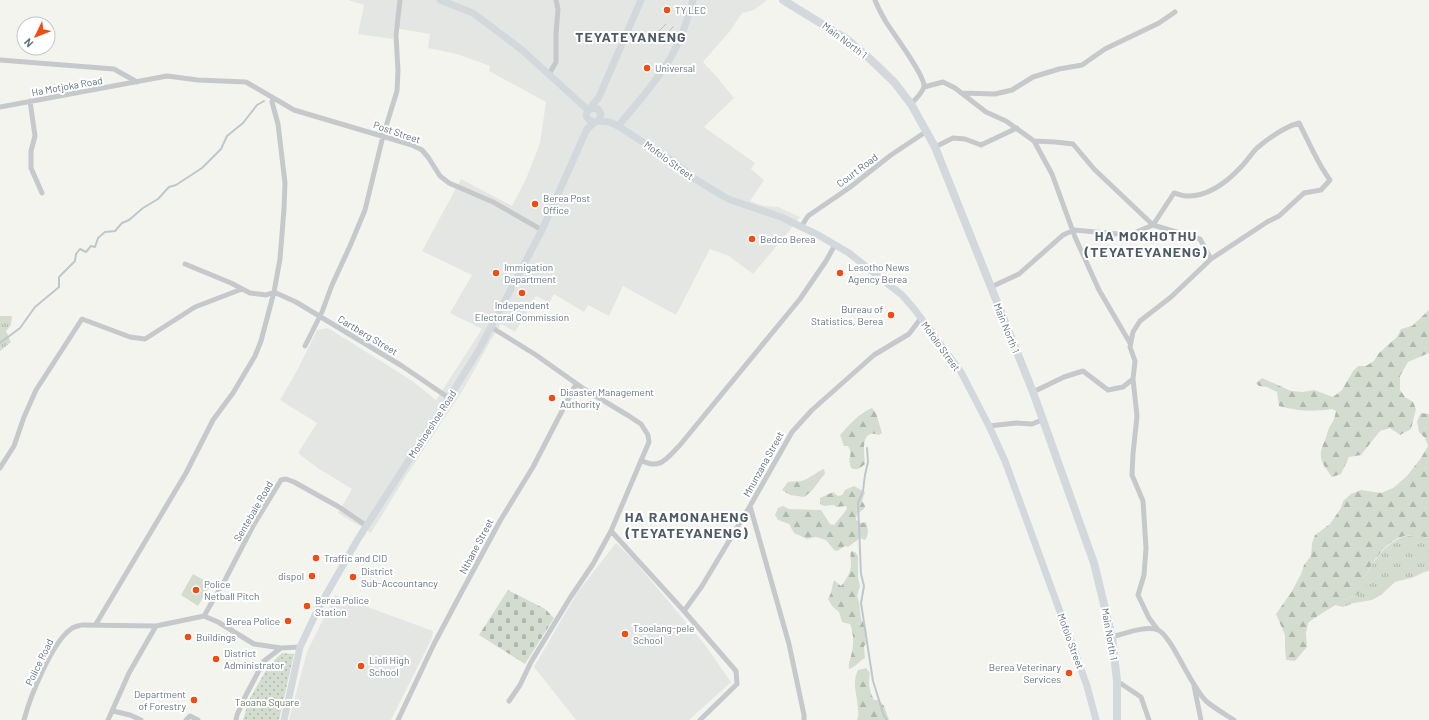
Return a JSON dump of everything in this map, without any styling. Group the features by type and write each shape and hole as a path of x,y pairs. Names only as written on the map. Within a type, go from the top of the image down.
{"main road":[{"path":"440,0 473,13 522,50 589,109 596,108 600,112"},
{"path":"599,97 600,118 596,121 590,121 586,114 599,97 641,0"},
{"path":"618,126 652,86 667,64 686,25 693,0"},
{"name":"Main North 1","path":"783,0 848,40 894,82 911,104 935,147 1033,392 1094,563 1112,637 1117,681 1117,720"},
{"name":"Mofolo Street","path":"600,112 610,122 674,162 692,177 728,199 781,216 835,245 902,295 921,318 960,372 989,426 1005,461 1087,686 1096,720"},
{"name":"Moshoeshoe Road","path":"284,720 300,647 338,573 480,348 542,230 569,173 587,129 587,118"},
{"name":"Mofolo Street","path":"596,121 610,122"},
{"name":"Moshoeshoe Road","path":"587,129 596,121"}],"street":[{"path":"305,346 320,316 365,210 383,136 397,91 398,71 396,35 400,0"},
{"path":"549,74 556,62 558,10 556,0"},
{"path":"875,0 886,22 924,83 924,87 919,96 911,104"},
{"path":"961,93 995,94 1012,90 1033,77 1059,69 1082,65 1105,49 1159,23 1175,12"},
{"name":"Ha Motjoka Road","path":"0,60 114,69 137,82"},
{"name":"Ha Motjoka Road","path":"0,107 167,76 198,80 246,82 263,91"},
{"path":"924,87 943,82 955,88 986,112 1006,121 1034,141 1052,174 1074,230 1075,237 1099,290 1130,343"},
{"name":"Post Street","path":"263,91 273,99 294,110 412,145 422,150 440,176 449,183 493,202 542,230"},
{"path":"96,624 186,473 213,420 233,393 255,356 261,341 274,292 280,259 284,209 285,183 278,124 272,102 273,99"},
{"path":"30,101 35,136 31,151 31,168 42,193"},
{"path":"991,287 1019,274 1063,235 1074,230 1129,235 1153,225 1174,193 1185,196 1201,194 1223,184 1241,167 1257,148 1292,125 1299,123 1321,168 1330,180 1321,190 1304,193 1279,216 1267,222 1212,259 1166,302 1140,321 1133,332 1130,343 1135,361 1133,379 1137,416 1132,475 1143,501 1146,548 1144,575 1138,595 1149,618 1158,630 1166,636 1187,674 1206,700 1234,720"},
{"path":"935,147 953,138 965,139 981,145 1017,128"},
{"name":"Court Road","path":"801,227 808,216 849,188 891,155 927,131"},
{"path":"1034,141 1073,144 1094,169 1153,225 1200,239 1212,259"},
{"path":"641,460 648,464 654,465 663,462 680,445 800,299 826,262 835,245"},
{"path":"185,264 231,283 250,293 266,295 274,292"},
{"path":"1,467 8,457 18,436 24,417 36,390 82,319 130,337 145,339 195,307 242,289"},
{"name":"Cartberg Street","path":"274,292 296,302 320,316 402,366 449,398"},
{"name":"Mnunzana Street","path":"684,611 702,586 792,432 812,410 874,355 910,334 921,318"},
{"path":"490,327 536,355 576,384 641,424 648,434 649,442 611,531 594,564 550,630 531,662 520,685 509,701"},
{"path":"1033,392 1083,371 1108,390 1124,387 1133,379"},
{"name":"Nthane Street","path":"398,720 434,644 500,521 533,467 576,384"},
{"path":"989,426 1032,424 1042,420"},
{"name":"Sentebale Road","path":"204,616 225,580 253,526 281,480 286,479 294,482 339,506 367,526"},
{"path":"750,506 789,644 804,720"},
{"path":"611,531 736,671 737,684 700,720"},
{"path":"204,616 218,622 254,644 281,648 300,647"},
{"name":"Police Road","path":"24,720 31,699 58,641 72,628 82,625 96,624 156,626 204,616"},
{"path":"108,720 130,674 156,626"},
{"path":"1112,637 1146,628 1158,630"},
{"path":"236,720 246,695 264,661 281,648"},
{"path":"1117,681 1141,697 1149,720"},
{"path":"1194,684 1201,720"},
{"path":"113,711 130,715 141,720"},
{"path":"186,720 190,716 198,720"}],"shaded area":[{"path":"348,0 767,0 754,10 742,13 730,31 703,62 734,98 704,127 755,163 751,169 764,180 750,201 764,206 778,207 800,217 753,274 729,256 710,249 676,315 623,286 609,316 588,305 584,312 554,294 549,303 536,296 515,332 501,324 463,390 406,476 371,533 338,513 352,489 316,467 298,453 317,423 280,400 298,369 317,330 328,328 411,380 436,400 482,329 450,313 472,275 422,251 461,179 512,206 526,179 540,143 546,102 489,71 490,66 457,54 428,48 430,34 394,28 393,39 358,34 364,5"},
{"path":"662,22 679,28 673,44 656,38"},
{"name":"Tsoelang-pele School","path":"616,543 633,559 705,645 731,682 689,720 576,720 534,667 577,593"},
{"name":"Lioli High School","path":"335,595 433,631 432,638 391,720 289,720 307,652"}],"green space":[{"path":"1429,310 1429,353 1408,362 1400,376 1400,390 1405,397 1413,402 1416,409 1411,429 1400,435 1390,428 1380,431 1361,455 1349,457 1341,474 1332,477 1321,459 1321,451 1336,411 1332,409 1312,411 1299,410 1279,406 1277,392 1267,387 1259,386 1256,383 1262,378 1291,391 1303,392 1314,390 1333,397 1342,390 1353,371 1358,366 1366,366 1374,361 1379,353 1397,337 1401,329 1412,326"},
{"path":"0,316 12,316 11,325 6,331 11,342 0,351"},
{"path":"872,408 876,413 882,433 879,435 869,435 866,438 864,442 865,464 859,469 853,469 851,468 849,460 850,450 848,446 844,446 840,435 859,416"},
{"path":"1421,413 1429,414 1429,538 1404,536 1389,544 1370,567 1364,579 1367,585 1361,592 1355,596 1345,599 1308,623 1306,633 1307,647 1295,661 1286,660 1285,635 1276,614 1292,591 1304,565 1311,556 1312,543 1315,535 1330,524 1341,508 1343,501 1351,494 1361,490 1381,493 1393,488 1407,476 1428,446 1425,438 1419,432 1417,421"},
{"path":"824,469 825,474 804,497 790,495 782,490 788,482 804,480"},
{"path":"854,486 865,492 862,501 865,506 864,509 857,514 856,520 861,523 866,522 868,534 865,540 860,538 848,547 845,546 837,551 834,550 826,540 816,537 807,539 794,533 789,524 778,520 775,515 778,508 783,506 789,509 821,510 830,524 834,525 847,509 846,506 824,506 820,504 820,498 833,492 838,496 842,495 845,490"},
{"path":"1415,535 1429,538 1429,571 1395,582 1381,595 1372,600 1354,603 1343,607 1335,605 1345,599 1355,596 1373,563 1385,549 1400,538"},
{"path":"851,551 855,552 858,556 858,578 860,586 857,596 861,619 864,624 866,644 864,646 865,658 849,669 853,644 850,624 842,622 839,612 832,606 828,599 831,594 834,580 841,586 848,576 851,567"},
{"name":"Police Netball Pitch","path":"193,574 211,584 198,606 181,595"},
{"path":"508,590 545,609 554,618 525,664 479,635"},
{"name":"Taoana Square","path":"282,653 294,654 279,720 243,720 249,700 269,665"},
{"path":"866,668 870,673 869,687 872,696 874,700 879,700 884,706 889,720 857,720 858,705 855,680 858,670"}],"waterway":[{"path":"0,343 20,328 35,307 59,287 59,277 75,261 76,254 80,249 86,252 91,246 95,247 98,238 105,232 115,231 122,223 129,220 143,208 158,199 169,187 176,185 202,168 221,149 227,136 243,123 257,105 264,101"},
{"path":"867,448 868,462 863,491 858,503 861,574 864,586 861,603 873,681 884,716 887,720"}],"place":[{"name":"TY LEC","path":"667,10"},
{"name":"Universal","path":"647,68"},
{"name":"Berea Post Office","path":"535,204"},
{"name":"Bedco Berea","path":"752,239"},
{"name":"Immigation Department","path":"496,273"},
{"name":"Lesotho News Agency Berea","path":"840,273"},
{"name":"Independent Electoral Commission","path":"522,293"},
{"name":"Bureau of Statistics, Berea","path":"891,315"},
{"name":"Disaster Management Authority","path":"552,398"},
{"name":"Traffic and CID","path":"316,558"},
{"name":"dispol","path":"312,576"},
{"name":"District Sub-Accountancy","path":"353,577"},
{"name":"Police Netball Pitch","path":"196,590"},
{"name":"Berea Police Station","path":"307,606"},
{"name":"Berea Police","path":"288,621"},
{"name":"Tsoelang-pele School","path":"625,634"},
{"name":"Buildings","path":"188,637"},
{"name":"District Administrator","path":"216,659"},
{"name":"Lioli High School","path":"361,666"},
{"name":"Berea Veterinary Services","path":"1069,673"},
{"name":"Department of Forestry","path":"194,700"}],"district":[{"name":"TEYATEYANENG","path":"631,36"},
{"name":"HA MOKHOTHU (TEYATEYANENG)","path":"1146,244"},
{"name":"HA RAMONAHENG (TEYATEYANENG)","path":"687,524"}]}
